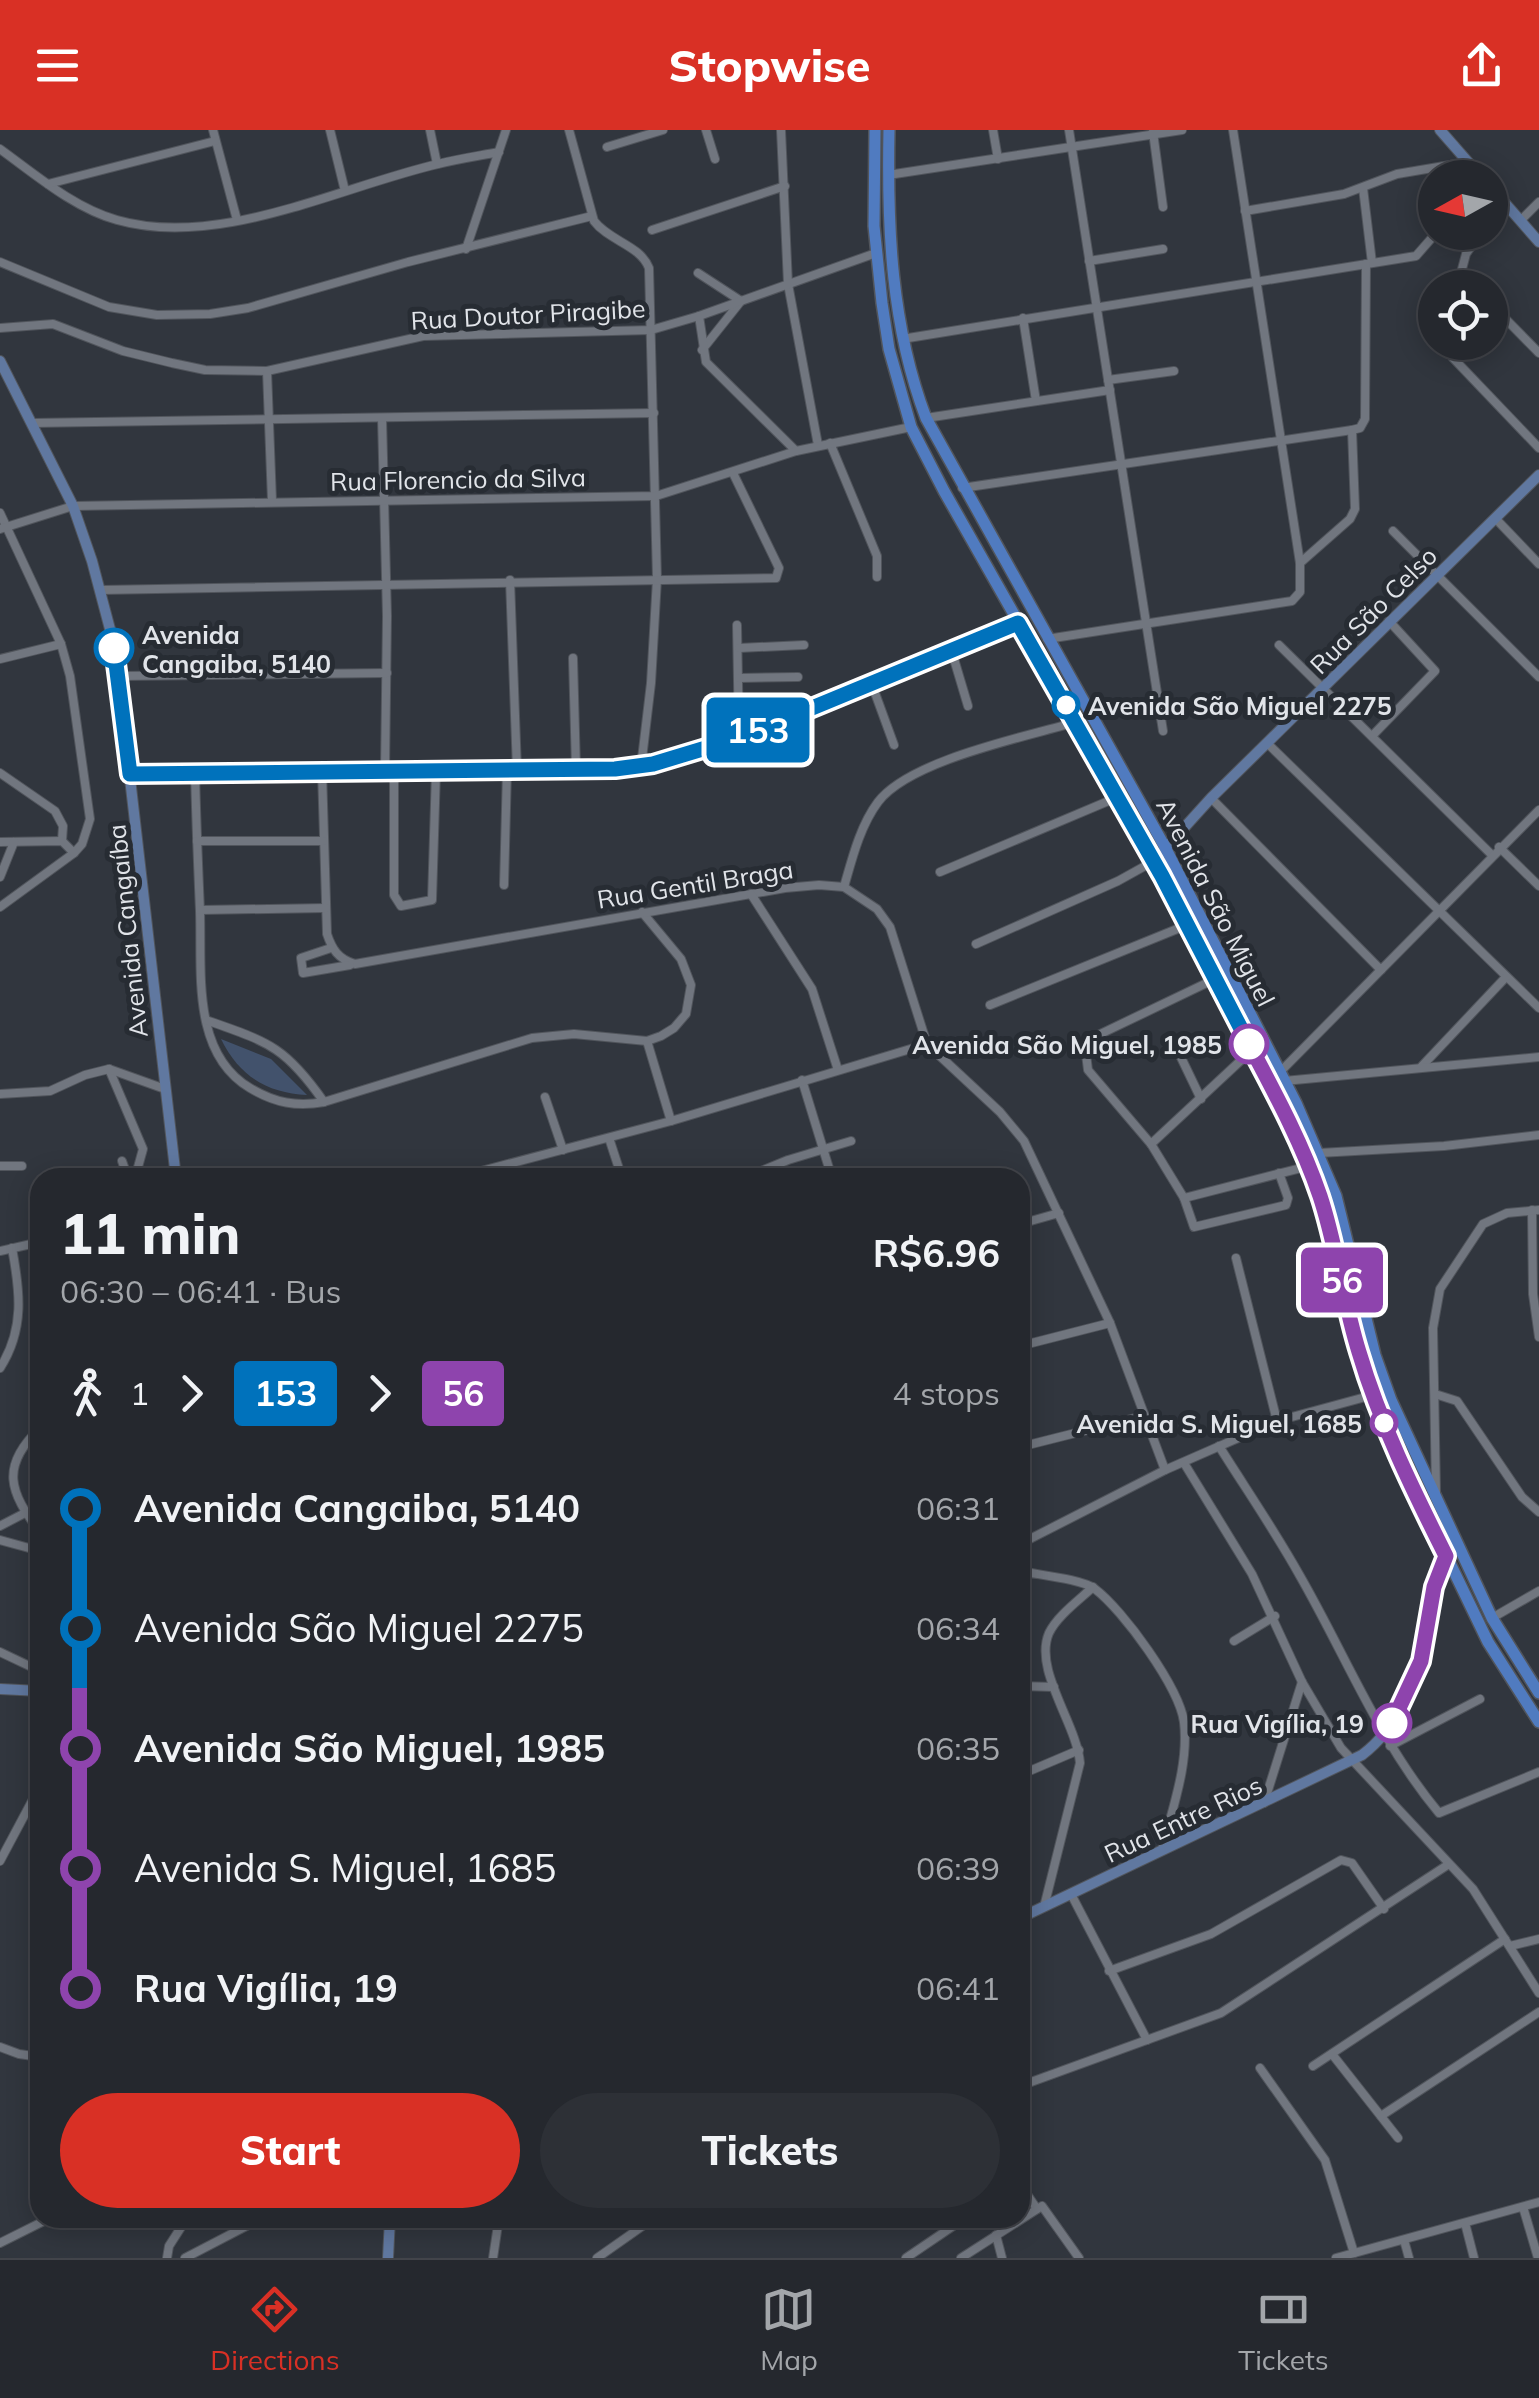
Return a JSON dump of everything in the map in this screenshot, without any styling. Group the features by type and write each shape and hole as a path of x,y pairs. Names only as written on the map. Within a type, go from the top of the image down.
{"main road":[{"name":"Avenida São Miguel","path":"875,130 876,253 889,349 911,427 1154,861 1309,1166 1335,1245 1346,1305 1394,1447 1488,1642 1539,1722"},
{"name":"Avenida São Miguel","path":"889,130 893,274 902,339 926,418 1166,850 1282,1076 1319,1153 1346,1232 1375,1354 1436,1502 1492,1618 1539,1693"}],"street":[{"path":"212,130 238,220"},
{"path":"330,130 345,191"},
{"path":"430,130 437,164"},
{"path":"466,249 506,130"},
{"path":"570,130 592,216 604,232 646,261 657,579 641,767"},
{"path":"607,147 663,130"},
{"path":"706,130 715,159"},
{"path":"781,130 788,284 818,445"},
{"path":"993,130 998,159"},
{"path":"1069,130 1162,732"},
{"path":"888,175 1182,130"},
{"path":"1047,638 1292,601 1301,588 1234,130"},
{"path":"1440,130 1466,160"},
{"path":"1153,132 1162,207"},
{"path":"48,184 215,141"},
{"path":"0,149 94,212 119,221 178,228 238,220 437,164 498,152"},
{"path":"1246,212 1330,197 1418,170"},
{"path":"652,230 785,186"},
{"path":"962,488 1360,428 1365,419 1369,264 1363,188"},
{"path":"1520,220 1539,202"},
{"path":"1508,207 1539,242"},
{"path":"0,262 109,308 182,316 248,308 408,262 592,216"},
{"path":"1090,262 1163,249"},
{"path":"902,339 1416,256 1421,250"},
{"name":"Rua Doutor Piragibe","path":"0,328 53,324 123,352 172,364 204,370 267,371 424,336 651,330 876,253"},
{"path":"698,273 741,301 702,350"},
{"path":"698,316 708,366 796,450"},
{"path":"1023,318 1036,402"},
{"path":"1508,322 1539,353"},
{"path":"1455,360 1539,448"},
{"name":"Avenida Cangaíba","path":"0,361 73,506 100,590 118,676 175,1168"},
{"path":"267,371 272,500"},
{"path":"926,418 1036,402 1174,371"},
{"path":"31,423 654,413"},
{"path":"382,418 394,895 401,906 432,900 436,771"},
{"name":"Rua Florencio da Silva","path":"3,528 73,506 656,496 796,450 911,427"},
{"path":"1300,563 1350,519 1356,509 1352,430"},
{"path":"830,443 877,556 877,576"},
{"path":"100,590 774,578 779,575 779,568 733,473"},
{"name":"Rua São Celso","path":"1154,861 1180,829 1539,475"},
{"path":"0,513 3,528 61,644 70,676 90,820 82,844 74,853 0,907"},
{"path":"1495,518 1539,564"},
{"path":"1394,530 1539,677"},
{"path":"504,886 512,770 510,580"},
{"path":"1372,734 1435,672 1389,621"},
{"path":"130,774 641,767 739,738 1018,623"},
{"path":"738,624 739,738"},
{"path":"0,659 61,644"},
{"path":"1279,645 1496,851 1539,886"},
{"path":"739,648 804,646"},
{"path":"951,649 968,706"},
{"path":"574,658 576,769"},
{"path":"118,676 387,673"},
{"path":"739,678 798,677"},
{"path":"871,682 894,744"},
{"path":"1076,722 936,764 902,782 878,803 868,820 844,888 877,910 890,927 927,1044 1014,1126 1110,1323 1164,1470"},
{"path":"1267,743 1539,1008"},
{"path":"195,771 206,1020 220,1060 236,1080 268,1099 301,1106 324,1102 532,1038 574,1034 647,1040 674,1028 686,1014 692,985 681,959 642,912"},
{"path":"322,771 331,948 355,964"},
{"path":"0,773 55,811 62,826 62,841 74,853"},
{"path":"940,872 1118,797"},
{"path":"1211,798 1381,970"},
{"path":"1282,1076 1437,910 1539,810"},
{"path":"197,841 323,840"},
{"path":"0,842 62,841"},
{"path":"0,877 14,842"},
{"path":"976,944 1154,861"},
{"name":"Rua Gentil Braga","path":"331,948 302,958 303,973 751,894 819,884 844,888"},
{"path":"751,894 812,989 838,1070"},
{"path":"200,910 326,908"},
{"path":"990,1005 1187,925"},
{"path":"1422,1066 1506,977"},
{"path":"1215,979 1104,1032 1084,1046 1088,1070 1151,1144 1184,1198 1190,1223 1196,1227 1282,1207 1288,1198 1279,1173"},
{"path":"206,1020 282,1051 324,1102"},
{"path":"647,1040 671,1121"},
{"path":"494,1168 671,1121 927,1044"},
{"path":"1176,1047 1201,1099"},
{"path":"1151,1144 1252,1050"},
{"path":"1282,1076 1539,1057"},
{"path":"0,1094 50,1091 109,1069 165,1089"},
{"path":"109,1069 143,1149 136,1168"},
{"path":"802,1080 828,1168"},
{"path":"545,1097 563,1150"},
{"path":"1319,1153 1444,1146 1539,1135"},
{"path":"609,1138 619,1168"},
{"path":"772,1168 851,1142"},
{"path":"122,1161 126,1168"},
{"path":"0,1166 22,1166"},
{"path":"1184,1198 1309,1166"},
{"path":"1436,1502 1435,1307 1450,1270 1482,1224 1507,1213 1536,1210 1532,1294 1539,1337"},
{"path":"1030,1221 1059,1212"},
{"path":"0,1251 30,1244"},
{"path":"0,1368 18,1328 20,1291 12,1248"},
{"path":"1236,1258 1278,1421"},
{"path":"1030,1343 1110,1323"},
{"path":"1435,1394 1457,1401 1522,1496 1539,1512"},
{"path":"1030,1539 1164,1470 1278,1421 1374,1396"},
{"path":"1030,1444 1143,1416"},
{"path":"30,1440 13,1460 11,1486 30,1519"},
{"path":"1219,1446 1300,1575 1382,1742 1439,1812 1539,1772"},
{"path":"1184,1463 1274,1616 1302,1682 1357,1758 1473,1889 1511,1943 1539,1993"},
{"path":"0,1526 25,1513"},
{"path":"0,1540 30,1548"},
{"path":"1382,1742 1402,1708 1421,1661 1434,1587 1446,1556 1457,1544"},
{"path":"1030,1573 1092,1587 1162,1670 1177,1696 1184,1720 1184,1747 1162,1852"},
{"path":"1044,1907 1078,1779 1079,1750 1054,1687 1047,1660 1048,1635 1092,1587"},
{"path":"1492,1618 1539,1591"},
{"path":"1234,1641 1274,1616"},
{"path":"0,1652 30,1666"},
{"path":"1264,1803 1302,1682"},
{"path":"1030,1686 1054,1687"},
{"path":"0,1689 30,1690"},
{"path":"1382,1742 1480,1699"},
{"name":"Rua Entre Rios","path":"1030,1913 1357,1758 1382,1742"},
{"path":"1030,1770 1079,1750"},
{"path":"0,1860 30,1804"},
{"path":"1109,1971 1210,1934 1341,1860 1352,1863 1384,1910"},
{"path":"1030,2082 1221,2013 1449,1864"},
{"path":"1070,1894 1148,2040"},
{"path":"1312,2066 1511,1943 1537,1940"},
{"path":"1381,2116 1539,2012"},
{"path":"1,2048 30,2055"},
{"path":"1332,2054 1398,2138"},
{"path":"1260,2068 1325,2160 1354,2253"},
{"path":"1030,2199 1037,2209"},
{"path":"1339,2258 1539,2202"},
{"path":"1030,2213 1042,2206 1047,2210 1079,2258"},
{"path":"1524,2207 1538,2258"},
{"path":"1465,2224 1474,2258"},
{"path":"0,2243 30,2228"},
{"path":"167,2258 169,2246 181,2228"},
{"path":"185,2258 243,2228"},
{"path":"388,2258 390,2228"},
{"path":"492,2258 497,2228"},
{"path":"597,2258 640,2228"},
{"path":"906,2258 950,2228"},
{"path":"962,2258 1007,2228"},
{"path":"996,2235 1002,2258"},
{"path":"1404,2240 1409,2258"}],"shaded area":[{"path":"221,1039 271,1059 307,1095 279,1091 256,1080 236,1063"}],"bus line":[{"name":"153","path":"114,648 130,774 615,769 641,767 739,738 1018,623 1162,876 1249,1044"},
{"name":"56","path":"1249,1044 1309,1166 1335,1245 1358,1351 1394,1447 1446,1556 1434,1587 1421,1661 1392,1723"}],"place":[{"name":"Avenida Cangaiba, 5140","path":"114,648"},
{"name":"Avenida São Miguel 2275","path":"1066,705"},
{"name":"Avenida São Miguel, 1985","path":"1249,1044"},
{"name":"Avenida S. Miguel, 1685","path":"1384,1423"},
{"name":"Rua Vigília, 19","path":"1392,1723"}]}
